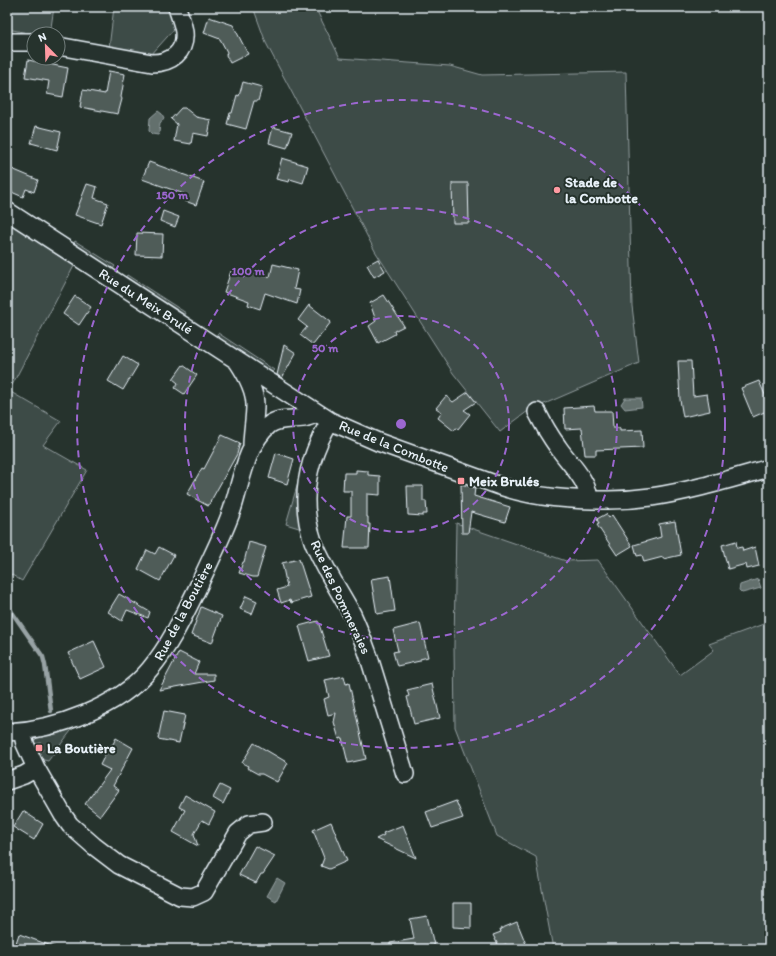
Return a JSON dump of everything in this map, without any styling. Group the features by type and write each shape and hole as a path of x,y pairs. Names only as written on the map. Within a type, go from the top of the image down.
{"street":[{"path":"66,47 152,63 166,62 180,51 183,45 184,32 177,7"},
{"path":"7,42 26,42"},
{"name":"Rue du Meix Brulé","path":"7,211 281,389"},
{"name":"Rue de la Boutière","path":"15,732 55,724 94,709 131,688 150,669 161,654 178,625 210,560 231,512 252,446 255,404 252,389 245,373 236,360"},
{"path":"255,404 262,397 281,389"},
{"name":"Rue de la Boutière","path":"252,446 260,433 270,424 280,410 281,389"},
{"name":"Rue de la Combotte","path":"281,389 324,417 378,442 519,492 539,496 589,500 650,498 709,485 769,468"},
{"path":"536,412 558,447 586,485 589,493 589,500"},
{"path":"270,424 283,420 324,417"},
{"name":"Rue des Pommeraies","path":"324,417 318,443 310,465 306,488 306,504 310,530 320,557 361,634 404,774"},
{"path":"15,732 25,744 36,768 70,825 94,846 119,864 180,896 192,897 204,892 238,833 248,824 263,822"},
{"path":"7,781 24,775 36,768"}],"shaded area":[{"path":"7,7 54,7 51,26 26,26 26,33 7,29"},
{"path":"114,7 169,7 176,27 150,56 109,48"},
{"path":"253,7 315,7 340,58 450,66 482,75 626,72 632,306 639,363 528,411 500,432 453,373 375,251 266,43"},
{"path":"158,111 164,118 160,123 158,135 152,134 149,131 150,118"},
{"path":"7,222 74,266 9,391 61,421 43,445 87,470 22,581 7,572"},
{"path":"75,241 115,266 113,269 74,243"},
{"path":"127,275 186,313 185,315 126,277"},
{"path":"218,333 274,370 272,373 216,336"},
{"path":"625,398 641,398 642,407 625,409 621,404"},
{"path":"313,431 302,474 302,529 286,524"},
{"path":"456,523 566,561 598,560 680,675 714,650 709,644 769,622 769,949 553,949 536,857 497,836 455,727 454,646"},
{"path":"758,579 761,588 742,593 739,590 740,585"},
{"path":"73,725 74,727 48,761 40,759 37,752 43,750 41,743 35,744 34,741 40,735"},
{"path":"277,878 285,883 276,901 267,896"}],"building":[{"path":"209,17 233,25 248,54 230,63 226,55 227,52 220,39 204,33"},
{"path":"27,66 58,66 68,68 63,97 47,94 49,81 25,77"},
{"path":"109,71 125,74 121,97 122,99 118,114 80,107 83,90 105,94"},
{"path":"243,82 262,87 258,101 254,101 246,129 227,124 237,95 239,96"},
{"path":"181,108 185,108 196,117 211,120 208,136 193,133 191,144 174,141 177,124 171,119"},
{"path":"36,126 61,132 57,150 31,143"},
{"path":"273,127 292,132 287,148 269,143"},
{"path":"282,158 308,166 303,183 290,179 289,182 276,179"},
{"path":"149,162 204,182 196,205 182,200 184,194 142,179"},
{"path":"12,169 38,180 34,192 26,189 23,197 7,190 7,179"},
{"path":"452,183 468,183 469,223 453,223"},
{"path":"87,184 97,187 94,198 108,203 101,224 75,215"},
{"path":"163,211 179,217 175,227 160,221"},
{"path":"137,233 163,234 162,256 136,255"},
{"path":"378,259 385,271 374,277 367,265"},
{"path":"273,264 298,270 294,289 300,290 297,304 265,293 260,309 248,305 249,301 224,292 231,271 245,276 247,270 270,277"},
{"path":"384,295 404,326 394,331 395,334 378,343 369,326 376,321 370,303"},
{"path":"75,296 91,307 79,325 63,314"},
{"path":"309,305 331,322 313,345 300,335 307,327 298,320"},
{"path":"284,345 296,353 282,378 277,375"},
{"path":"123,356 138,365 123,390 108,381"},
{"path":"678,361 691,361 693,396 707,394 710,411 683,417 680,400"},
{"path":"183,365 197,375 184,394 175,388 178,383 173,379"},
{"path":"759,381 769,404 769,410 753,417 741,388"},
{"path":"468,392 476,402 464,410 470,414 458,429 456,428 454,431 438,418 442,412 436,408 446,396 453,402"},
{"path":"594,406 595,411 612,411 613,428 620,428 620,431 642,430 643,448 596,450 596,455 585,455 582,428 565,429 564,408"},
{"path":"222,435 240,443 237,454 208,506 187,494 202,468 204,469"},
{"path":"276,453 294,459 287,484 269,478"},
{"path":"356,470 368,471 368,475 380,476 380,495 367,494 367,517 368,524 370,524 369,548 344,548 347,516 351,516 351,491 343,491 344,473 356,473"},
{"path":"461,484 475,488 474,496 510,507 505,522 471,512 468,533 462,533"},
{"path":"407,486 423,486 423,501 426,501 427,514 423,514 423,516 408,515"},
{"path":"606,514 609,518 612,515 632,546 617,555 597,525 599,524 597,519"},
{"path":"675,521 681,555 663,559 663,557 644,562 642,555 637,556 634,545 661,537 659,524"},
{"path":"736,541 737,548 742,547 743,551 755,547 759,566 747,569 746,564 728,569 722,545"},
{"path":"249,542 266,547 257,577 239,573 244,562"},
{"path":"159,547 174,555 160,581 138,569 147,550 155,554"},
{"path":"299,559 311,597 291,603 290,600 281,603 277,590 287,587 282,563"},
{"path":"390,576 395,611 377,614 371,579"},
{"path":"119,594 150,612 148,618 127,610 122,621 108,612"},
{"path":"246,596 257,601 252,614 240,609"},
{"path":"201,607 222,616 212,643 191,635"},
{"path":"318,621 329,656 309,661 299,626"},
{"path":"420,623 428,657 420,659 420,661 397,666 393,652 398,651 393,630"},
{"path":"94,641 106,667 80,679 68,653"},
{"path":"179,652 199,662 194,674 214,674 214,680 159,690"},
{"path":"344,676 346,684 349,683 366,759 348,763 342,738 339,739 334,722 336,713 328,715 324,699 329,697 325,680"},
{"path":"432,684 440,718 414,724 407,697 409,696 407,690"},
{"path":"164,711 185,715 179,743 158,739"},
{"path":"116,738 133,748 113,786 119,790 100,816 85,804 110,770 100,765 105,752 108,747 113,744"},
{"path":"254,743 288,763 277,782 262,774 258,774 247,768 248,766 242,763"},
{"path":"220,785 230,790 223,804 213,798"},
{"path":"185,795 215,812 209,824 202,820 194,834 198,846 173,832 185,810 179,807"},
{"path":"456,801 463,818 432,828 426,812"},
{"path":"23,811 43,824 34,840 13,827"},
{"path":"331,822 347,861 329,869 321,866 324,858 313,830"},
{"path":"403,825 416,858 376,839 384,835 383,833"},
{"path":"255,846 275,856 256,883 239,875"},
{"path":"453,903 471,903 471,928 453,927"},
{"path":"427,916 435,949 390,949 390,943 414,939 410,919"},
{"path":"517,922 528,949 509,949 506,944 499,947 493,935 501,932 500,929"},
{"path":"19,934 57,948 57,949 14,949"}],"waterway":[{"path":"7,605 43,657 51,711"}],"place":[{"name":"Stade de la Combotte","path":"557,190"},
{"name":"Meix Brulés","path":"461,481"},
{"name":"La Boutière","path":"39,748"}]}
